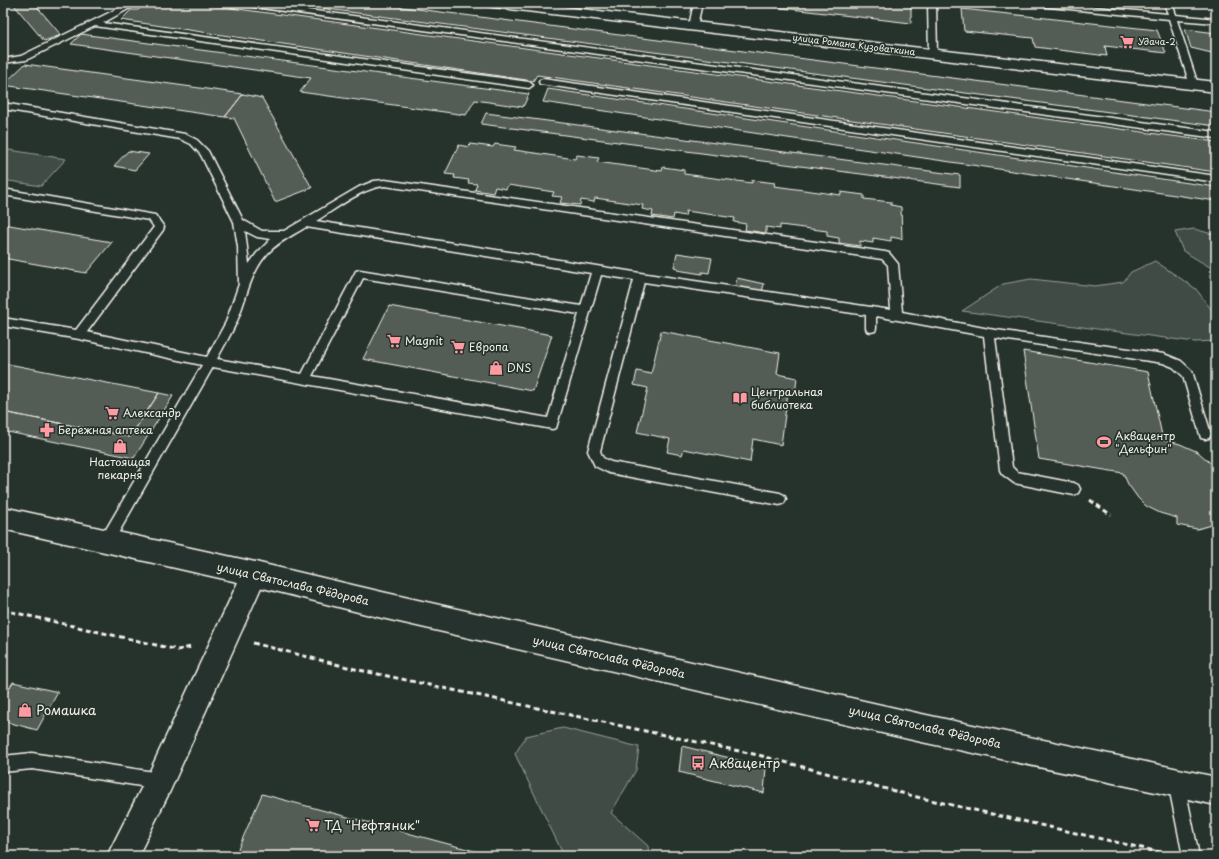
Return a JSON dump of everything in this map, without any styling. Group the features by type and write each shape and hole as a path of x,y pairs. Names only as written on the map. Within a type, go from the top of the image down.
{"street":[{"name":"улица Романа Кузоваткина","path":"493,3 516,4 933,55 1216,87"},
{"name":"улица Святослава Фёдорова","path":"3,518 256,574 375,604 917,727 1216,791"},
{"path":"122,856 160,781 224,640 256,574"}],"lane":[{"path":"3,61 23,58 135,3"},
{"path":"240,3 1216,135"},
{"path":"693,26 698,3"},
{"path":"932,3 933,55"},
{"path":"1029,3 1216,21"},
{"path":"1168,3 1194,85"},
{"path":"94,24 529,85"},
{"path":"543,82 1216,179"},
{"path":"3,106 182,136 194,142 205,153 239,222 243,247 244,284"},
{"path":"106,542 210,362 231,322 244,284 254,262 263,251 286,234 362,189 374,184 385,183 884,256 893,264 897,315"},
{"path":"3,192 152,217 159,227 79,334"},
{"path":"239,222 262,236 272,237 286,234"},
{"path":"306,223 640,277 897,315 989,333 1164,359 1177,364 1188,374 1205,434"},
{"path":"3,322 79,334 210,362 552,424 597,270"},
{"path":"305,379 360,274 585,311"},
{"path":"640,277 594,451 598,462 608,467 780,499"},
{"path":"871,312 871,328"},
{"path":"989,333 1006,470 1014,477 1074,489"},
{"path":"3,764 32,762 160,781"},
{"path":"1176,782 1191,856"}],"path":[{"path":"1074,489 1111,515"},
{"path":"3,610 178,650 224,640 241,640 367,672 758,755 917,797 1175,856"}],"shaded area":[{"path":"3,149 66,159 41,186 3,180"},
{"path":"1194,229 1216,235 1216,269 1213,269 1183,251 1175,232"},
{"path":"1155,261 1196,289 1211,309 1216,309 1216,341 1195,342 962,311 1003,284 1031,279 1095,286 1123,282 1131,272"},
{"path":"563,728 639,747 636,770 611,813 648,846 649,856 564,856 515,754 526,736"}],"building":[{"path":"16,3 34,3 61,35 44,41 14,5"},
{"path":"146,3 194,3 1216,142 1216,172 537,75 533,81 121,20 131,10 138,10"},
{"path":"281,3 371,3 1216,112 1216,126"},
{"path":"739,3 911,3 911,23"},
{"path":"962,9 1157,30 1166,53 1105,46 1107,56 1035,47 1033,38 964,31"},
{"path":"1185,29 1216,33 1216,54 1191,48"},
{"path":"81,34 529,94 523,107 475,100 466,115 300,92 311,78 71,44"},
{"path":"25,64 243,94 225,117 3,85"},
{"path":"548,89 1216,187 1216,201 543,102"},
{"path":"243,94 262,98 312,188 275,202 234,118 225,117"},
{"path":"486,113 960,175 960,187 481,124"},
{"path":"470,144 493,147 495,144 516,147 514,150 575,159 577,155 599,158 597,162 662,171 663,167 684,170 684,174 752,183 752,180 775,183 774,186 841,195 841,192 864,195 864,199 891,202 891,205 901,207 902,239 891,237 891,241 873,238 873,243 860,241 860,246 839,243 839,238 827,236 827,231 780,225 780,229 766,227 766,233 745,230 746,224 734,222 735,218 686,211 685,216 674,214 673,219 652,216 653,211 642,209 643,205 595,198 594,202 581,200 580,205 560,203 562,197 552,196 554,192 508,185 506,189 495,187 493,193 475,190 477,184 468,183 469,180 454,178 455,175 445,174 459,145 469,147"},
{"path":"128,151 149,154 135,170 114,166"},
{"path":"3,224 112,242 86,273 3,258"},
{"path":"677,253 712,258 709,273 702,272 702,274 677,270 678,268 674,267"},
{"path":"737,278 764,284 762,292 735,286"},
{"name":"Европа","path":"389,306 552,335 533,391 363,359"},
{"path":"661,331 780,353 777,374 797,378 795,394 788,392 781,445 753,439 750,462 684,449 682,455 667,452 670,439 637,432 648,388 634,385 637,371 651,374"},
{"name":"Аквацентр \"Дельфин\"","path":"1023,351 1148,372 1163,440 1180,444 1198,452 1216,468 1216,524 1197,529 1177,525 1177,518 1160,513 1146,506 1128,484 1123,473 1039,459"},
{"path":"3,363 159,393 130,437 3,412"},
{"path":"159,393 173,396 134,458 3,431 3,412 130,437"},
{"name":"Ромашка","path":"13,682 58,692 37,730 3,721 3,699"},
{"path":"682,746 766,767 764,793 679,772"},
{"name":"ТД \"Нефтяник\"","path":"262,794 493,856 235,856"}],"place":[{"name":"Удача-2","path":"1127,42"},
{"name":"Magnit","path":"394,341"},
{"name":"Европа","path":"458,347"},
{"name":"DNS","path":"496,368"},
{"name":"Центральная библиотека","path":"740,398"},
{"name":"Александр","path":"112,413"},
{"name":"Бережная аптека","path":"47,430"},
{"name":"Аквацентр \"Дельфин\"","path":"1104,442"},
{"name":"Настоящая пекарня","path":"120,446"},
{"name":"Ромашка","path":"25,710"},
{"name":"Аквацентр","path":"698,763"},
{"name":"ТД \"Нефтяник\"","path":"313,825"}]}
